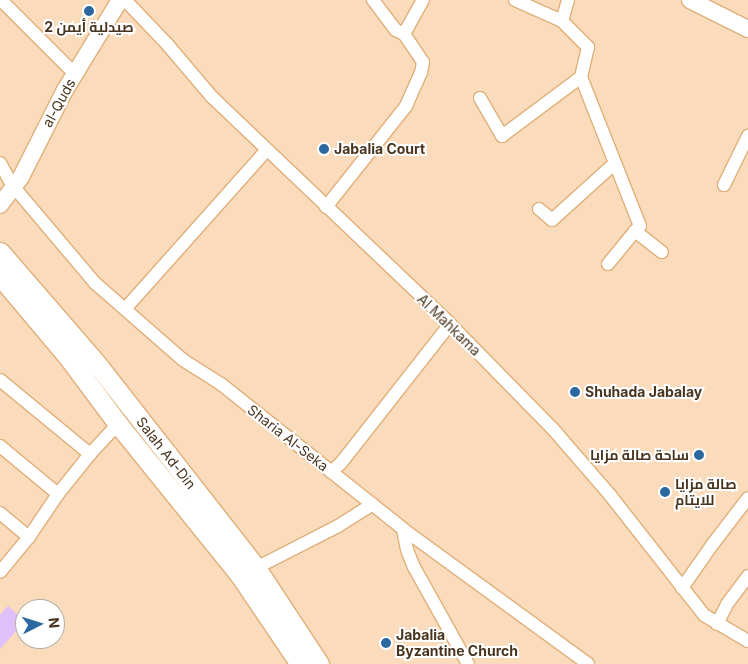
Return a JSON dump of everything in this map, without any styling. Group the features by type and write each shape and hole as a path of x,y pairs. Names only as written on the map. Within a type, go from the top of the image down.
{"highway":[{"name":"Salah Ad-Din","path":"0,252 100,368 256,568 319,664"},
{"name":"Salah Ad-Din","path":"0,276 69,358 118,424 240,575 300,664"}],"main road":[{"name":"al-Quds","path":"0,206 21,177 75,74 120,0"},
{"path":"690,0 748,29"}],"street":[{"path":"1,0 75,74"},
{"name":"Al Mahkama","path":"125,0 167,44 212,97 266,151 450,324 558,435 610,495 704,615 748,641"},
{"path":"326,207 406,106 421,73 423,62 404,34 396,30 373,0"},
{"path":"404,34 424,0"},
{"path":"515,0 562,21 588,47 581,77 640,226 608,264"},
{"path":"562,21 568,0"},
{"path":"480,98 502,136 581,77"},
{"path":"724,185 748,136"},
{"path":"125,310 266,151"},
{"name":"Sharia Al-Seka","path":"0,163 13,186 95,283 183,360 221,384 403,529 588,664"},
{"path":"539,209 552,220 615,163"},
{"path":"635,231 662,252"},
{"path":"331,472 341,463 450,324"},
{"path":"0,380 90,454"},
{"path":"0,572 29,537 58,494 90,454 118,424"},
{"path":"0,446 58,494"},
{"path":"682,588 748,498"},
{"path":"256,568 338,526 373,504"},
{"path":"0,513 29,537"},
{"path":"403,529 407,550 414,567 468,664"},
{"path":"717,624 727,604 748,576"}],"shaded area":[{"path":"8,606 15,612 15,632 0,649 0,615"}],"place":[{"name":"صيدلية أيمن 2","path":"89,11"},
{"name":"Jabalia Court","path":"324,149"},
{"name":"Shuhada Jabalay","path":"575,392"},
{"name":"ساحة صالة مزايا","path":"699,455"},
{"name":"صالة مزايا للايتام","path":"665,492"},
{"name":"Jabalia Byzantine Church","path":"386,643"}]}
